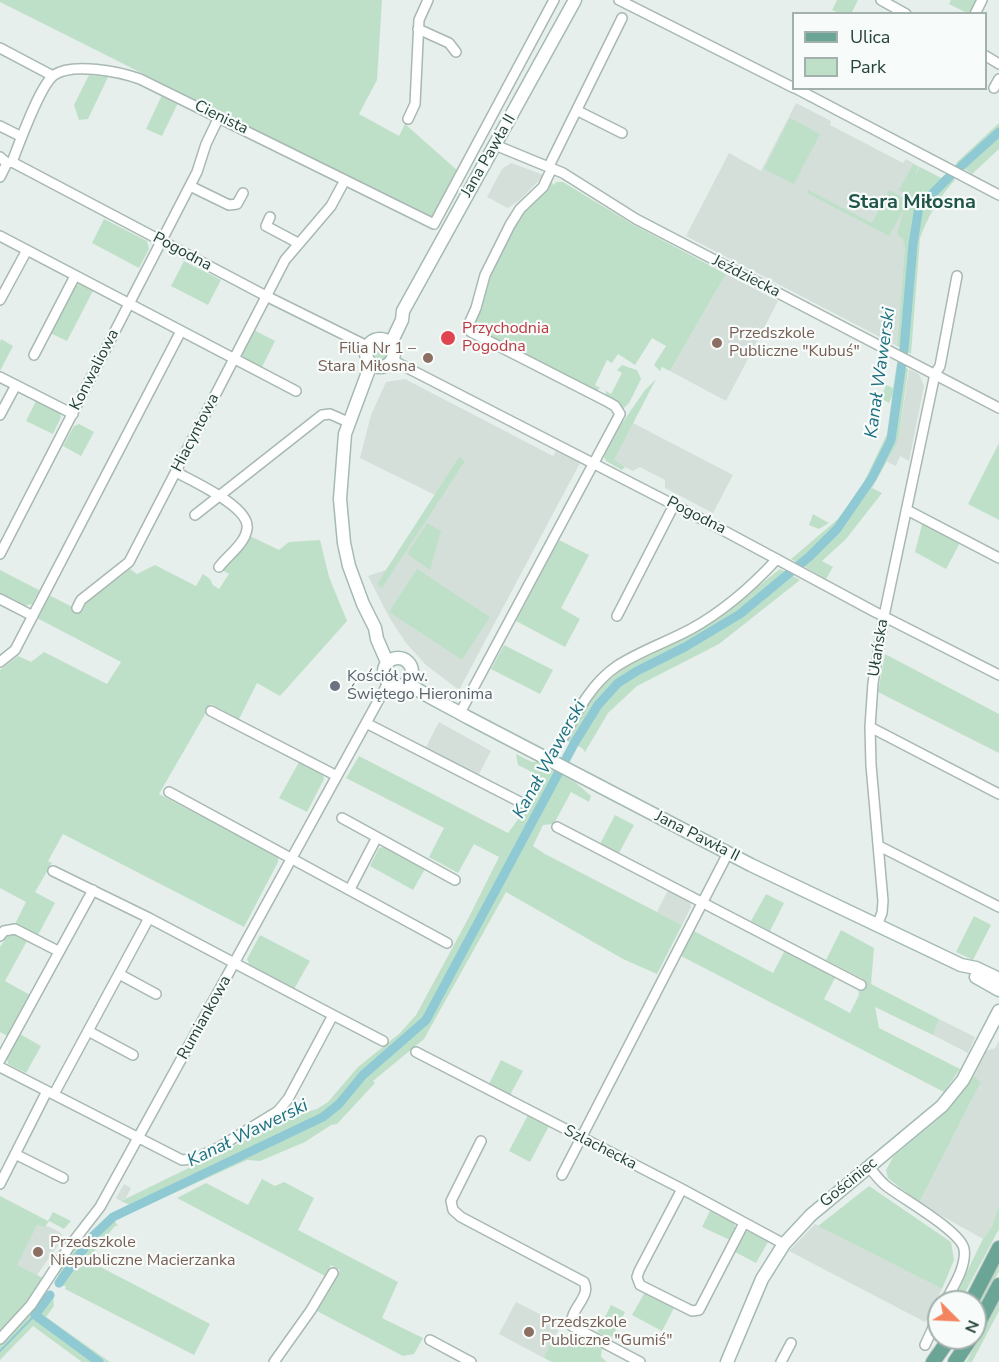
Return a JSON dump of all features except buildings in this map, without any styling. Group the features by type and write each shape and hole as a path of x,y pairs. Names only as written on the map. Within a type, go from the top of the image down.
{"main road":[{"path":"977,1290 999,1248"},
{"path":"987,1308 999,1285"}],"street":[{"path":"408,119 415,104 419,20 428,0"},
{"path":"538,68 522,59 554,0"},
{"name":"Jana Pawła II","path":"387,341 396,316 403,311 575,0"},
{"path":"619,0 792,87"},
{"path":"880,0 902,12"},
{"path":"460,713 620,414 615,406 471,332 468,326 476,308 485,275 516,215 539,193 622,18"},
{"path":"418,28 449,43 456,52"},
{"path":"0,48 53,76 6,161 0,177"},
{"name":"Cienista","path":"53,76 84,69 127,75 140,80 434,224 522,59"},
{"path":"798,90 999,195"},
{"path":"578,111 622,133"},
{"name":"Konwaliowa","path":"0,554 190,186 219,117"},
{"path":"0,126 20,136"},
{"name":"Jeździecka","path":"495,145 550,167 595,192 636,219 999,408"},
{"name":"Pogodna","path":"6,161 367,346"},
{"name":"Hiacyntowa","path":"77,608 81,600 129,562 285,260 331,206 345,180"},
{"path":"190,186 229,206 237,204 243,193"},
{"path":"270,217 266,226 298,243"},
{"path":"0,236 296,391"},
{"path":"0,300 27,250"},
{"path":"34,355 75,276"},
{"name":"Ułańska","path":"877,925 882,913 883,901 870,727 874,675 884,616 957,276"},
{"path":"0,662 15,650 181,331"},
{"path":"375,339 387,341 394,351 392,360 387,365 375,365 366,357 367,346 375,339"},
{"name":"Pogodna","path":"392,360 999,675"},
{"path":"375,365 348,422 340,499 344,543 356,585 375,628 384,635 392,660 384,675 388,683 398,686 409,679 409,663 402,658 392,660"},
{"path":"345,449 375,365"},
{"path":"0,377 73,414"},
{"path":"0,415 16,385"},
{"path":"195,515 322,415 330,414 348,422"},
{"path":"176,472 230,502 246,522 247,530 238,546 219,567"},
{"path":"617,616 674,506"},
{"path":"907,510 999,558"},
{"path":"564,736 592,689 616,667 701,622 727,605 777,559"},
{"path":"0,599 33,616"},
{"name":"Jana Pawła II","path":"409,679 432,691 437,699 460,713 728,853 961,965 976,968 999,979"},
{"name":"Rumiankowa","path":"0,1339 31,1305 69,1247 90,1221 235,964 388,683"},
{"path":"211,711 337,776"},
{"path":"366,723 522,803"},
{"path":"870,727 999,794"},
{"path":"170,792 447,943"},
{"path":"342,818 455,880"},
{"path":"557,827 861,985"},
{"path":"350,889 377,837"},
{"path":"879,846 999,907"},
{"path":"562,1175 728,853"},
{"path":"53,871 149,918 383,1041"},
{"path":"0,1060 93,890"},
{"path":"0,1184 149,918"},
{"path":"0,936 4,931 15,928 58,951"},
{"name":"Jana Pawła II","path":"961,965 970,974 999,990"},
{"path":"119,974 156,994"},
{"path":"0,1067 182,1160 193,1159 216,1149 278,1111 288,1099 333,1016"},
{"name":"Gościniec","path":"727,1362 762,1279 784,1244 805,1221 931,1116 951,1096 963,1080 998,1017"},
{"path":"88,1030 133,1055"},
{"name":"Szlachecka","path":"416,1052 784,1244"},
{"path":"481,1141 451,1199 453,1210 461,1217 584,1282 586,1291 571,1320 574,1329 623,1358 640,1362"},
{"path":"15,1154 63,1178"},
{"path":"869,1167 884,1184 942,1225 962,1243 965,1251 963,1262 950,1290"},
{"path":"682,1189 637,1277 640,1285 692,1311 699,1310 744,1223"},
{"path":"274,1362 311,1310 333,1273"},
{"path":"430,1340 468,1361"},
{"path":"925,1345 927,1341"},
{"path":"782,1362 791,1343"}],"shaded area":[{"path":"796,103 831,121 830,125 903,163 906,159 920,167 916,175 925,180 904,209 905,245 897,346 686,236 729,153 761,171"},
{"path":"511,163 544,175 520,200 508,208 487,197 502,169"},
{"path":"726,274 778,301 726,401 670,371"},
{"path":"909,369 919,374 924,386 909,461 900,456 896,466 887,462 899,436"},
{"path":"405,379 553,456 556,451 580,463 459,690 426,665 406,643 389,617 368,576 386,570 435,495 360,458 371,415 386,382"},
{"path":"633,423 733,475 713,513 665,488 665,480 640,467 633,471 613,461"},
{"path":"439,722 491,751 478,776 425,749"},
{"path":"668,890 690,901 691,907 682,925 657,912"},
{"path":"939,1019 975,1037 968,1053 933,1035"},
{"path":"999,1041 999,1205 992,1226 983,1239 919,1203 981,1082 974,1076 986,1051 995,1048"},
{"path":"124,1184 131,1188 126,1198 121,1201 116,1198"},
{"path":"815,1224 942,1289 927,1290 925,1322 789,1251"},
{"name":"Przedszkole Niepubliczne Macierzanka","path":"37,1225 50,1227 61,1233 63,1238 37,1275 16,1265"},
{"name":"Przedszkole Publiczne \"Gumiś\"","path":"516,1302 561,1325 544,1358 499,1334"}],"green space":[{"path":"0,0 382,0 377,80 359,114 399,136 405,124 458,171 433,219"},
{"path":"837,0 858,0 852,12 832,10"},
{"path":"951,0 976,0 970,12 949,4"},
{"path":"89,75 108,77 88,119 79,120 74,105"},
{"path":"162,95 178,103 162,136 146,129"},
{"path":"790,118 820,134 794,184 764,169"},
{"path":"999,123 999,149 972,174 956,163"},
{"path":"913,164 918,167 915,176 920,167 941,178 946,175 955,180 935,207 920,238 911,354 897,346 905,245 904,240 897,234 904,209 889,236 807,193 808,190 872,223 889,190 908,200 904,208 913,197 899,190"},
{"path":"550,181 554,185 556,182 563,182 632,224 726,274 670,371 662,367 660,371 654,365 666,346 652,338 635,365 618,354 612,363 607,360 595,385 600,388 596,391 476,330 473,326 494,266 519,218 543,194"},
{"path":"104,219 147,241 149,249 139,268 92,243"},
{"path":"184,261 221,280 208,305 171,286"},
{"path":"80,284 93,291 67,341 50,333 75,285"},
{"path":"254,330 275,341 262,367 243,358 243,353"},
{"path":"1,339 13,346 0,371 0,342"},
{"path":"380,345 388,353 380,361 372,353"},
{"path":"897,363 908,369 899,436 872,488 882,493 846,539 822,561 833,567 826,579 791,559 838,519 862,486 887,434 892,396 889,403 881,398 886,385 893,388"},
{"path":"622,365 637,370 641,379 629,403 623,409 605,398 606,391 611,394 622,373 617,370"},
{"path":"656,379 614,460 625,467 622,470 606,461 604,457 607,451 604,449 645,390"},
{"path":"36,401 60,413 61,417 53,434 26,421"},
{"path":"79,424 94,432 81,456 63,446 74,426"},
{"path":"999,443 999,520 968,504"},
{"path":"459,457 465,461 382,588 377,584"},
{"path":"813,514 829,523 819,529 809,525"},
{"path":"923,521 961,541 946,569 915,552"},
{"path":"427,523 441,531 430,570 407,554"},
{"path":"250,536 279,550 289,542 320,540 329,577 347,621 280,696 257,683 239,719 211,704 159,794 278,856 278,862 244,927 63,834 48,861 52,863 35,892 55,903 38,935 15,924 26,902 0,888 0,670 18,656 31,662 44,652 107,684 121,662 37,618 49,595 82,612 86,603 130,569 137,574 155,565 196,586 203,574 219,589 229,574 222,570 244,548"},
{"path":"559,540 589,555 561,608 580,619 565,647 516,621"},
{"path":"417,569 490,617 462,660 389,612"},
{"path":"780,569 800,580 719,644 637,686 608,713 585,752 582,748 567,741 590,701 624,668 712,623"},
{"path":"0,570 39,590 32,604 24,606 0,594"},
{"path":"504,645 553,670 540,694 491,669"},
{"path":"885,654 999,714 999,753 878,692"},
{"path":"516,754 575,782 591,796 589,802 571,792 553,824 543,825 533,846 682,925 657,974 623,959 506,892 424,1039 373,1081 375,1083 337,1124 331,1125 305,1142 260,1161 247,1160 139,1209 121,1201 242,1142 274,1122 317,1109 328,1102 358,1067 400,1033 416,1015 468,919 499,857 474,844 458,873 429,857 444,828 346,778 359,756 508,833 524,811 520,809 525,800 523,798 536,774 518,765"},
{"path":"299,762 323,774 324,779 307,812 279,798"},
{"path":"615,815 634,825 619,853 600,844"},
{"path":"384,847 425,869 413,890 370,866 379,848"},
{"path":"766,894 784,903 770,931 751,921"},
{"path":"974,916 991,925 973,960 956,952"},
{"path":"841,930 874,948 871,984 939,1019 933,1035 875,1007 879,1028 960,1069 944,1092 681,956 694,931 773,973 785,950 836,976 824,999 850,1013 859,995 858,988 863,979 826,960"},
{"path":"14,934 27,941 5,981 30,995 8,1036 0,1032 0,947 8,935"},
{"path":"260,935 310,961 294,989 249,964 247,959"},
{"path":"20,1034 41,1046 26,1073 8,1064 7,1058"},
{"path":"501,1060 523,1071 510,1095 489,1084"},
{"path":"974,1076 981,1082 919,1203 888,1178 886,1170 893,1157 937,1120"},
{"path":"528,1115 549,1126 530,1162 509,1151"},
{"path":"262,1179 275,1186 284,1182 314,1198 298,1230 398,1282 382,1318 423,1338 414,1354 403,1356 315,1310 340,1270 331,1265 325,1276 177,1198 206,1183 248,1205"},
{"path":"869,1186 951,1242 954,1260 942,1289 818,1226"},
{"path":"0,1196 48,1221 53,1212 71,1221 64,1229 49,1221 45,1227 37,1225 17,1265 45,1279 0,1333"},
{"path":"999,1205 999,1229 966,1290 958,1290 983,1239 992,1226"},
{"path":"710,1211 734,1223 736,1229 730,1240 702,1227"},
{"path":"111,1215 118,1226 115,1226 87,1260 210,1324 194,1355 57,1283 58,1275 69,1256"},
{"path":"748,1231 768,1242 756,1263 735,1252 744,1233"},
{"path":"999,1262 999,1271 987,1294 987,1290 984,1290"},
{"path":"645,1292 674,1308 662,1331 632,1315"},
{"path":"43,1295 53,1296 54,1306 46,1317 110,1362 82,1362 33,1326 0,1360 0,1344 29,1315"},
{"path":"999,1301 999,1311 987,1334 987,1323"},
{"path":"611,1305 625,1312 611,1339 597,1332"},
{"path":"577,1337 602,1349 601,1357 607,1362 552,1362 544,1358 552,1341"},
{"path":"972,1350 978,1350 972,1362 966,1362"}],"waterway":[{"name":"Kanał Wawerski","path":"59,1283 93,1236 113,1217 323,1117 339,1104 363,1075 426,1020 575,742 598,705 618,683 740,614 810,556 837,529 872,478 891,440 904,349 913,244 919,207 999,132"},
{"name":"Kanał Wawerski","path":"50,1295 35,1315 99,1362"},
{"path":"0,1351 35,1315"}],"place":[{"name":"Przychodnia Pogodna","path":"448,338"},
{"name":"Przedszkole Publiczne \"Kubuś\"","path":"717,343"},
{"name":"Filia Nr 1 – Stara Miłosna","path":"428,358"},
{"name":"Kościół pw. Świętego Hieronima","path":"335,686"},
{"name":"Przedszkole Niepubliczne Macierzanka","path":"38,1252"},
{"name":"Przedszkole Publiczne \"Gumiś\"","path":"529,1332"}],"district":[{"name":"Stara Miłosna","path":"912,203"}]}
